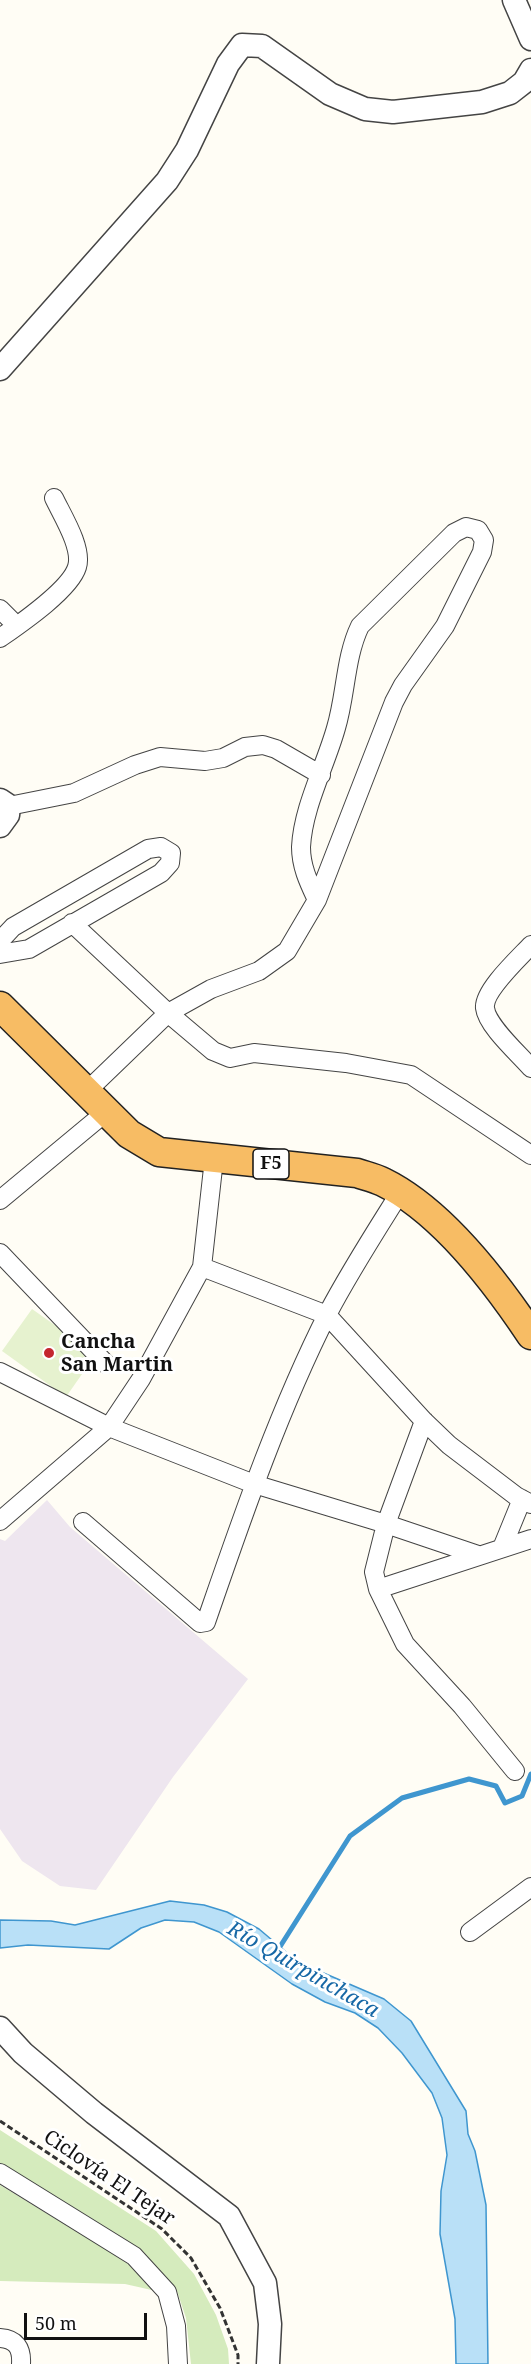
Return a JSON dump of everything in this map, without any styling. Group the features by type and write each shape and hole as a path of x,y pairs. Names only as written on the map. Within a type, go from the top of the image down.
{"highway":[{"name":"F5","path":"0,1006 129,1134 159,1152 357,1173 381,1180 401,1191 438,1222 489,1275 529,1328"}],"street":[{"path":"514,0 531,39"},
{"path":"0,369 167,181 187,150 228,64 242,45 262,46 330,94 365,109 393,112 482,102 510,93 524,82 531,70"},
{"path":"0,638 64,587 78,566 75,542 54,498"},
{"path":"86,1092 168,1013 211,989 259,971 287,951 317,900 394,702 403,685 445,626 482,552 484,540 478,530 466,527 454,533 360,626 353,641 341,707 305,820 301,848 305,874 317,900"},
{"path":"0,609 17,626"},
{"path":"0,826 8,815 5,803 74,793 135,765 160,757 205,761 223,758 245,747 263,745 276,749 321,775"},
{"path":"0,941 13,927 148,849 161,847 171,853 170,863 160,873 29,949 0,954"},
{"path":"72,923 168,1013 213,1051 230,1058 254,1053 346,1063 411,1075 531,1155"},
{"path":"531,945 488,993 484,1008 491,1024 531,1068"},
{"path":"0,1200 106,1112"},
{"path":"0,1521 109,1427 141,1379 202,1267 214,1159"},
{"path":"83,1522 200,1623 206,1622 254,1484 327,1315 344,1283 401,1191"},
{"path":"0,1253 106,1364"},
{"path":"202,1267 327,1315 424,1421 449,1445 527,1501 502,1548"},
{"path":"0,1372 109,1427 254,1484 478,1555"},
{"path":"424,1421 386,1524 374,1572 378,1589 405,1644 462,1706 515,1771"},
{"path":"378,1589 531,1539"},
{"path":"470,1932 531,1887"},
{"path":"0,2028 23,2053 94,2113 229,2216 265,2283 270,2324 268,2364"},
{"path":"0,2173 134,2256 168,2292 176,2326 178,2364"},
{"path":"0,2338 10,2339 17,2344 22,2356 21,2364"}],"path":[{"name":"Ciclovía El Tejar","path":"0,2121 162,2229 191,2258 220,2308 238,2355 238,2364"}],"shaded area":[{"path":"47,1500 70,1527 248,1679 173,1777 96,1890 60,1886 22,1861 0,1829 0,1539 5,1541"}],"green space":[{"name":"Cancha San Martin","path":"32,1309 96,1354 66,1397 2,1351"},
{"path":"0,2130 156,2231 194,2274 216,2315 228,2349 229,2364 191,2364 186,2318 177,2291 133,2245 0,2163"},
{"path":"0,2185 125,2261 156,2291 125,2284 0,2281"}],"water":[{"name":"Río Quirpinchaca","path":"170,1901 204,1905 227,1912 259,1929 298,1962 384,1999 411,2021 466,2111 468,2134 475,2151 486,2205 488,2364 456,2364 455,2319 440,2234 441,2191 447,2155 442,2118 432,2093 402,2053 378,2028 355,2013 325,2002 292,1984 219,1932 194,1922 165,1920 141,1928 109,1949 28,1945 0,1948 0,1920 51,1921 75,1925"}],"waterway":[{"name":"Río Quirpinchaca","path":"276,1953 350,1836 402,1798 469,1779 496,1786 505,1803 522,1796 531,1774"}],"place":[{"name":"Cancha San Martin","path":"49,1353"}]}
